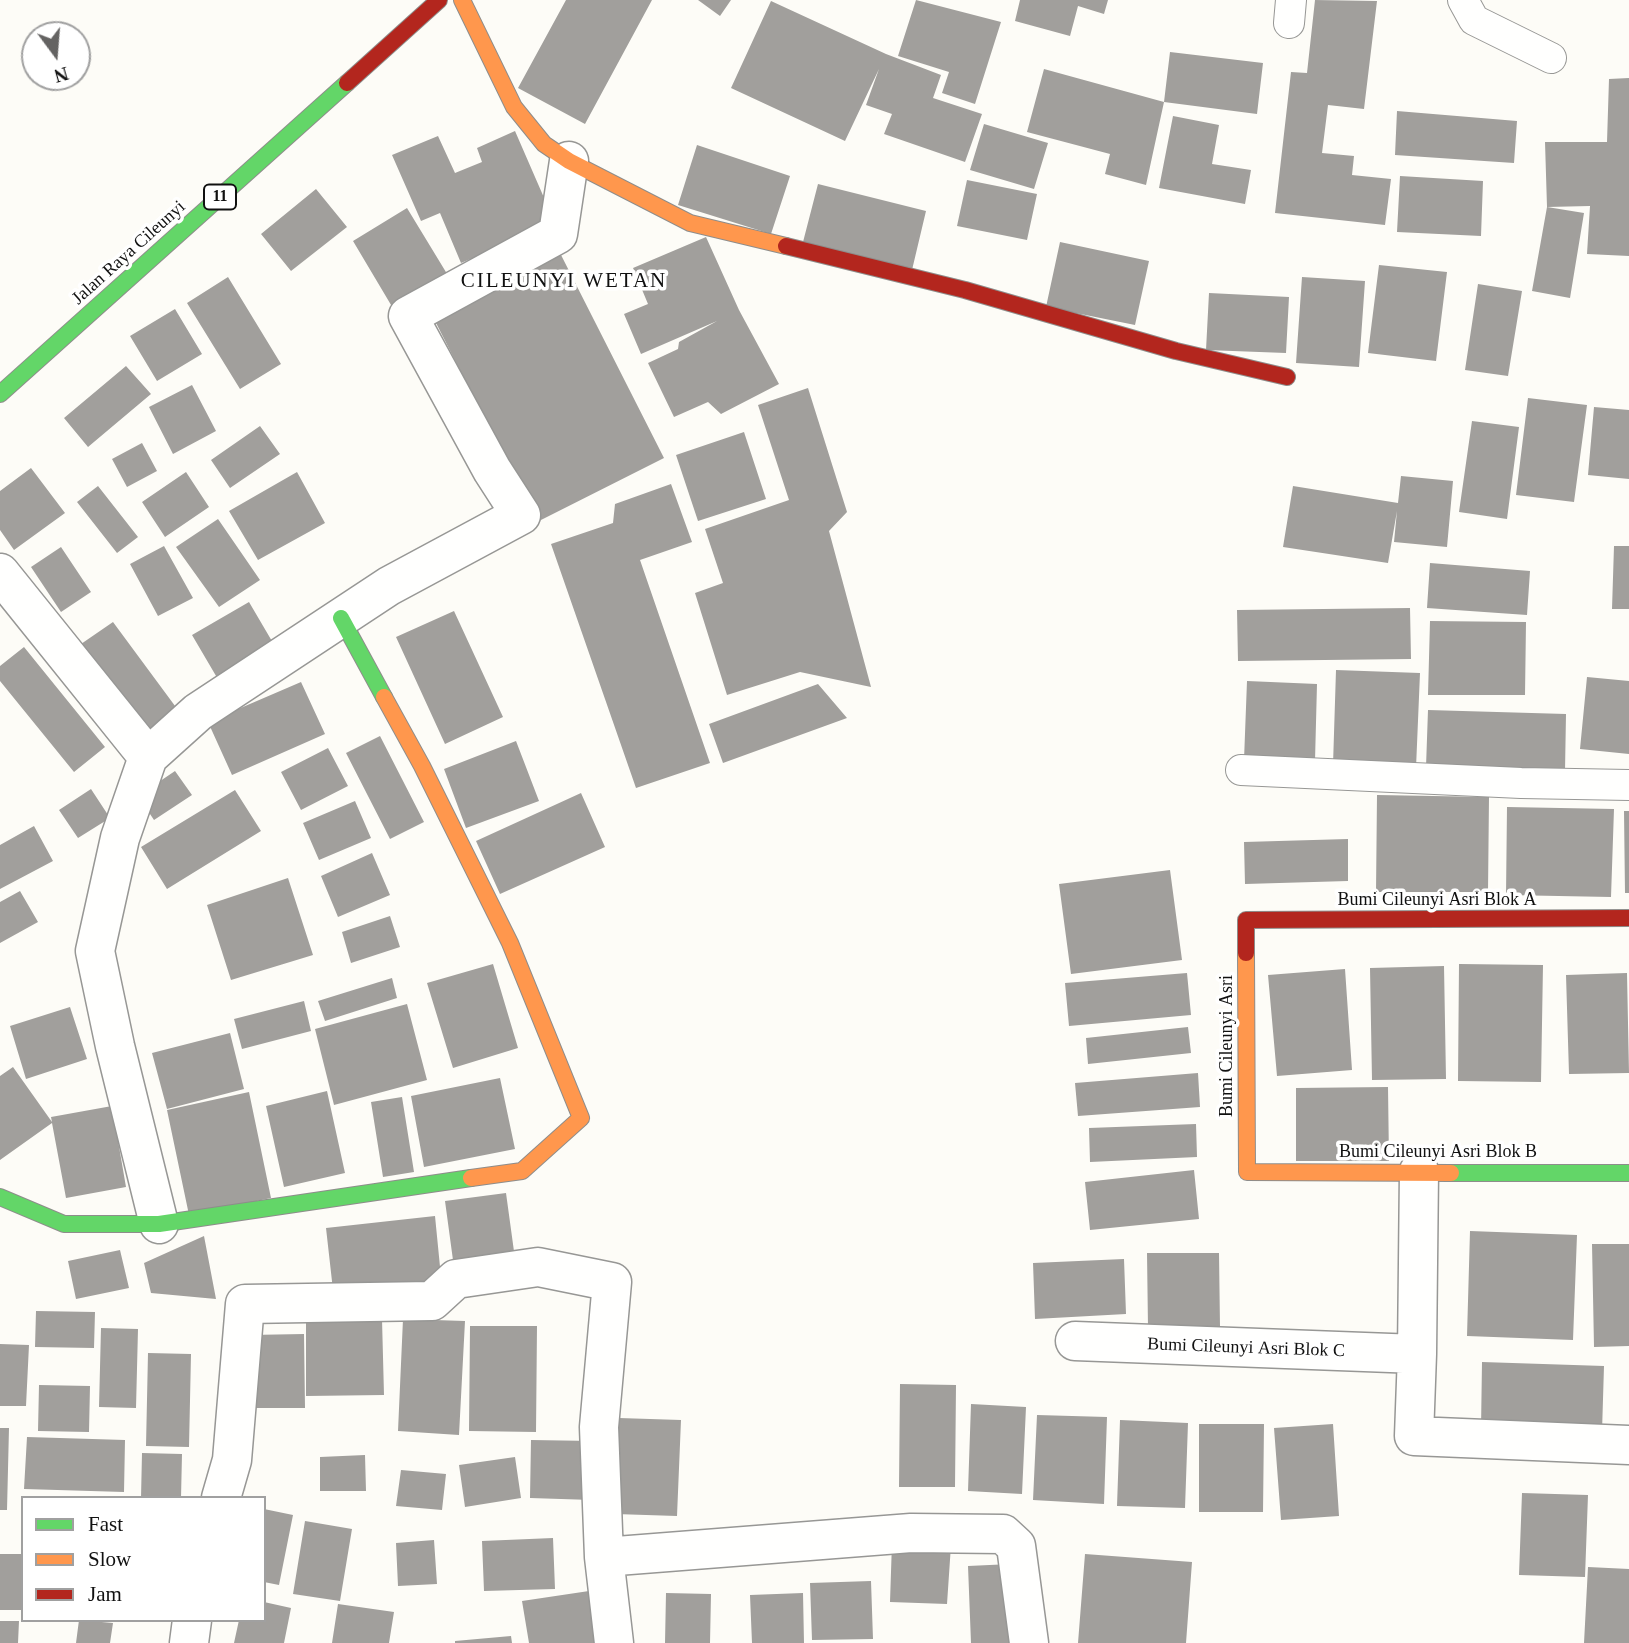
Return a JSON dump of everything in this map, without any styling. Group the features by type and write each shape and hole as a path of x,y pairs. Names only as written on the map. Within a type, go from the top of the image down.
{"main road":[{"name":"Jalan Raya Cileunyi","path":"0,394 439,0"},
{"path":"463,0 514,107 544,144 569,161 690,223 965,290 1176,351 1287,377"},
{"path":"0,1197 64,1224 159,1224 522,1171 581,1118 510,943 422,766 341,618"},
{"name":"Bumi Cileunyi Asri Blok A","path":"1246,920 1629,918"},
{"name":"Bumi Cileunyi Asri","path":"1246,920 1247,1172"},
{"name":"Bumi Cileunyi Asri Blok B","path":"1247,1172 1629,1173"}],"street":[{"path":"159,1224 115,1046 95,951 120,838 148,757 198,712 389,586 521,515 492,470 408,316 558,234 569,161"},
{"path":"0,573 148,757"},
{"path":"1419,1171 1414,1436 1629,1445"},
{"path":"222,1496 232,1460 245,1304 432,1301 456,1279 538,1267 612,1282 599,1427 604,1557 614,1643"},
{"name":"Bumi Cileunyi Asri Blok C","path":"1075,1341 1417,1354"},
{"path":"604,1557 911,1533 1003,1534 1016,1546 1029,1643"},
{"path":"189,1643 192,1622"}],"lane":[{"path":"1463,0 1474,20 1551,58"},
{"path":"1241,770 1521,783 1629,785"}],"building":[{"path":"566,0 652,0 585,124 518,88"},
{"path":"698,0 731,0 720,16"},
{"path":"916,0 1001,22 975,104 942,93 949,72 898,56"},
{"path":"1020,0 1108,0 1104,14 1078,6 1070,36 1015,21"},
{"path":"1315,0 1377,1 1364,109 1328,105 1322,153 1354,156 1352,175 1391,179 1385,225 1275,213 1291,72 1307,73"},
{"path":"771,1 886,54 941,75 933,98 982,114 965,162 884,134 892,114 866,105 879,69 845,141 731,88"},
{"path":"1170,52 1263,63 1257,114 1164,102"},
{"path":"1044,69 1164,102 1146,185 1105,174 1110,154 1027,132"},
{"path":"1629,78 1629,256 1587,254 1590,206 1547,207 1545,142 1607,142 1609,79"},
{"path":"1397,111 1517,121 1514,163 1395,155"},
{"path":"1173,116 1219,125 1212,164 1251,170 1245,204 1159,188"},
{"path":"984,124 1048,143 1034,189 970,170"},
{"path":"515,131 555,223 461,263 440,213 421,221 392,155 438,136 455,173 482,162 477,148"},
{"path":"697,145 790,176 771,234 678,205"},
{"path":"1400,176 1483,181 1481,236 1397,232"},
{"path":"967,180 1037,194 1027,240 957,226"},
{"path":"818,184 926,211 912,270 803,242"},
{"path":"316,189 347,227 291,271 261,234"},
{"path":"1547,207 1584,213 1570,298 1532,291"},
{"path":"407,208 452,282 397,315 353,241"},
{"path":"706,237 739,310 779,384 721,414 708,402 674,417 648,363 678,349 679,342 717,321 641,354 624,314 648,304 633,268"},
{"path":"1060,242 1149,261 1135,325 1046,307"},
{"path":"559,251 664,458 537,522 432,315"},
{"path":"1379,265 1447,272 1436,361 1368,353"},
{"path":"228,277 281,364 240,389 187,303"},
{"path":"1302,277 1365,281 1359,367 1296,363"},
{"path":"1478,284 1522,291 1508,376 1465,370"},
{"path":"1209,293 1289,297 1286,353 1206,350"},
{"path":"175,309 202,354 157,381 130,336"},
{"path":"126,366 151,394 88,447 64,418"},
{"path":"192,385 216,431 173,454 149,407"},
{"path":"808,388 847,512 829,531 871,687 800,672 727,695 695,593 723,583 705,529 789,500 758,405"},
{"path":"1528,398 1587,405 1574,502 1516,495"},
{"path":"1594,407 1629,410 1629,479 1588,475"},
{"path":"1472,421 1519,427 1507,519 1459,512"},
{"path":"260,426 280,454 230,488 211,460"},
{"path":"744,432 766,499 698,521 676,455"},
{"path":"142,443 157,471 127,487 112,459"},
{"path":"31,468 65,513 14,550 0,530 0,491"},
{"path":"186,472 209,507 165,537 142,502"},
{"path":"297,472 325,523 258,560 229,511"},
{"path":"1401,476 1453,481 1447,547 1394,542 1397,511 1388,563 1283,547 1293,486 1398,503"},
{"path":"671,484 692,542 640,560 710,763 636,788 551,544 613,523 615,504"},
{"path":"98,486 138,537 117,553 77,502"},
{"path":"218,519 260,580 219,607 176,547"},
{"path":"164,546 193,598 158,616 130,564"},
{"path":"1614,546 1629,546 1629,609 1612,609"},
{"path":"61,547 91,592 61,612 31,567"},
{"path":"1430,563 1530,571 1527,615 1427,608"},
{"path":"249,602 276,648 219,681 192,635"},
{"path":"1410,608 1411,659 1238,661 1237,610"},
{"path":"454,611 503,717 445,744 396,637"},
{"path":"1430,621 1526,622 1525,695 1428,695"},
{"path":"113,622 178,710 147,733 81,644"},
{"path":"24,647 105,747 74,772 0,681 0,666"},
{"path":"1336,670 1420,673 1416,768 1333,765"},
{"path":"1587,677 1629,681 1629,754 1580,749"},
{"path":"1247,681 1317,684 1315,761 1244,760"},
{"path":"301,682 325,734 232,775 208,722"},
{"path":"818,684 847,718 723,763 709,724"},
{"path":"1428,710 1566,714 1565,771 1426,767"},
{"path":"380,736 424,822 390,839 346,753"},
{"path":"516,741 539,801 466,828 444,769"},
{"path":"328,748 348,786 301,810 281,772"},
{"path":"175,771 192,795 154,820 138,796"},
{"path":"91,789 110,818 78,838 59,810"},
{"path":"235,790 261,831 167,889 141,847"},
{"path":"581,793 605,847 500,894 476,841"},
{"path":"1377,795 1489,797 1488,892 1376,892"},
{"path":"355,801 371,838 319,860 303,823"},
{"path":"1507,807 1614,809 1611,897 1506,895"},
{"path":"1624,811 1629,811 1629,893 1625,893"},
{"path":"34,826 53,861 0,889 0,845"},
{"path":"1348,839 1348,881 1245,884 1244,842"},
{"path":"372,853 390,895 338,917 321,876"},
{"path":"1170,870 1182,960 1071,974 1059,884"},
{"path":"288,878 313,955 231,980 207,905"},
{"path":"20,891 38,922 0,943 0,902"},
{"path":"390,916 400,947 351,963 342,932"},
{"path":"493,964 518,1048 453,1068 427,983"},
{"path":"1459,964 1543,965 1541,1082 1458,1081"},
{"path":"1444,966 1446,1079 1372,1080 1370,968"},
{"path":"1345,969 1352,1070 1277,1076 1268,975"},
{"path":"1187,973 1191,1015 1069,1026 1065,983"},
{"path":"1627,973 1629,1073 1569,1074 1566,975"},
{"path":"392,978 397,998 325,1021 318,1001"},
{"path":"304,1001 311,1031 242,1049 234,1019"},
{"path":"407,1004 427,1080 334,1105 315,1029"},
{"path":"70,1007 87,1059 26,1079 10,1026"},
{"path":"1188,1027 1191,1053 1088,1064 1086,1038"},
{"path":"230,1033 244,1089 167,1109 152,1053"},
{"path":"13,1067 52,1122 51,1117 112,1106 126,1187 66,1198 52,1123 0,1160 0,1076"},
{"path":"1198,1073 1200,1107 1078,1116 1075,1083"},
{"path":"500,1078 515,1149 424,1167 411,1096"},
{"path":"1388,1087 1389,1161 1296,1161 1296,1088"},
{"path":"327,1091 345,1173 284,1187 266,1106"},
{"path":"249,1092 271,1198 189,1215 167,1110"},
{"path":"402,1097 414,1172 383,1177 371,1102"},
{"path":"1196,1124 1197,1157 1090,1162 1089,1128"},
{"path":"1194,1170 1199,1219 1090,1230 1085,1182"},
{"path":"506,1193 516,1266 455,1275 445,1201"},
{"path":"435,1216 442,1287 334,1299 326,1228"},
{"path":"1470,1231 1577,1235 1573,1340 1467,1336"},
{"path":"204,1236 216,1299 151,1293 144,1263"},
{"path":"1592,1244 1629,1244 1629,1346 1594,1347"},
{"path":"120,1250 129,1288 76,1299 68,1261"},
{"path":"1147,1253 1219,1253 1220,1327 1148,1328"},
{"path":"1124,1259 1126,1314 1035,1319 1033,1263"},
{"path":"36,1311 95,1312 94,1348 35,1347"},
{"path":"382,1319 384,1395 306,1396 306,1321"},
{"path":"403,1319 465,1321 459,1435 398,1431"},
{"path":"470,1326 537,1326 536,1432 469,1431"},
{"path":"101,1328 138,1329 136,1408 99,1407"},
{"path":"304,1334 305,1408 250,1408 249,1335"},
{"path":"0,1344 29,1345 26,1406 0,1406"},
{"path":"148,1353 191,1354 189,1447 146,1446"},
{"path":"1482,1362 1604,1366 1602,1432 1481,1429"},
{"path":"900,1384 956,1385 955,1487 899,1487"},
{"path":"39,1385 90,1386 89,1432 38,1431"},
{"path":"971,1404 1026,1407 1022,1494 968,1491"},
{"path":"1037,1415 1107,1417 1104,1504 1033,1500"},
{"path":"619,1418 681,1420 677,1516 615,1514"},
{"path":"1120,1420 1188,1423 1185,1508 1117,1506"},
{"path":"1199,1424 1264,1424 1263,1512 1199,1512"},
{"path":"1333,1424 1339,1516 1281,1520 1274,1428"},
{"path":"0,1428 9,1428 7,1510 0,1510"},
{"path":"27,1437 125,1440 124,1492 24,1489"},
{"path":"531,1440 594,1441 592,1500 530,1498"},
{"path":"142,1453 182,1454 181,1496 141,1496"},
{"path":"365,1455 366,1491 320,1491 320,1457"},
{"path":"515,1457 521,1498 465,1507 459,1465"},
{"path":"401,1470 446,1474 442,1510 396,1506"},
{"path":"1522,1493 1588,1495 1585,1577 1519,1575"},
{"path":"266,1509 293,1515 279,1585 266,1582"},
{"path":"305,1521 352,1529 340,1601 293,1594"},
{"path":"553,1538 555,1589 484,1591 482,1541"},
{"path":"434,1540 437,1584 398,1586 396,1543"},
{"path":"892,1542 951,1545 947,1604 890,1602"},
{"path":"0,1554 21,1554 21,1610 0,1610"},
{"path":"1085,1554 1192,1562 1186,1643 1078,1643"},
{"path":"1011,1564 1013,1643 971,1643 968,1566"},
{"path":"1588,1567 1629,1569 1629,1643 1584,1643"},
{"path":"871,1581 873,1639 812,1640 810,1583"},
{"path":"589,1591 597,1643 529,1643 522,1601"},
{"path":"666,1593 711,1594 710,1643 665,1643"},
{"path":"803,1593 804,1643 752,1643 750,1595"},
{"path":"266,1602 291,1608 284,1643 234,1643 239,1622 266,1622"},
{"path":"338,1604 394,1612 389,1643 332,1643"},
{"path":"0,1621 19,1621 18,1643 0,1643"},
{"path":"79,1622 113,1623 110,1643 76,1643"},
{"path":"511,1636 512,1643 455,1643 455,1641"}],"traffic: fast":[{"path":"0,394 347,83"},
{"path":"341,618 384,697"},
{"path":"1451,1173 1629,1173"},
{"path":"0,1197 64,1224 159,1224 471,1178"}],"traffic: slow":[{"path":"462,0 514,107 544,144 569,161 690,223 786,246"},
{"path":"384,697 422,766 510,943 581,1118 522,1171 471,1178"},
{"path":"1246,953 1247,1172 1451,1173"}],"traffic: jam":[{"path":"347,83 439,0"},
{"path":"786,246 965,290 1176,351 1287,377"},
{"path":"1246,953 1246,920 1629,918"}],"district":[{"name":"CILEUNYI WETAN","path":"564,281"}]}
